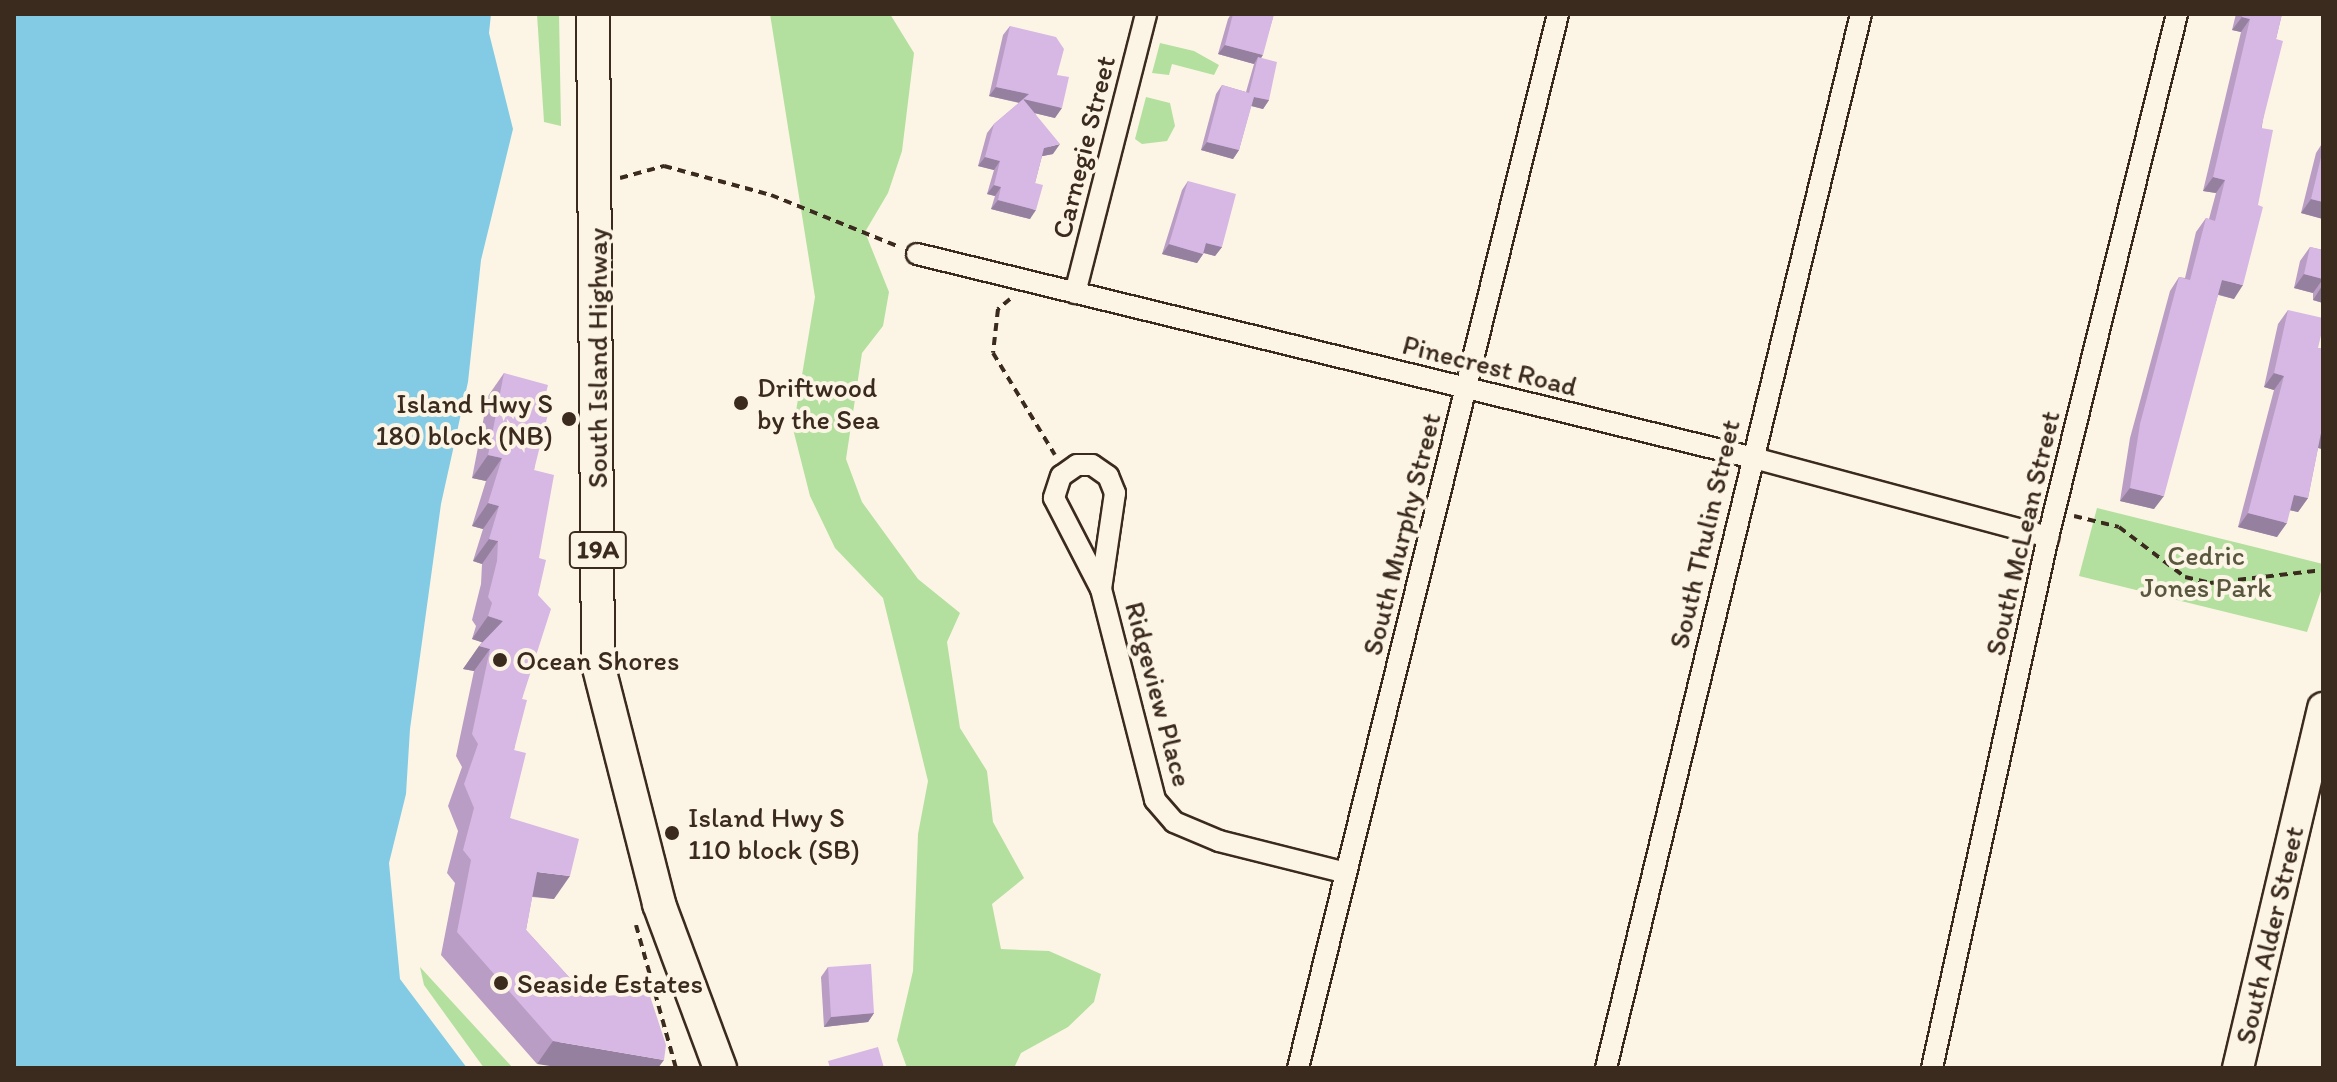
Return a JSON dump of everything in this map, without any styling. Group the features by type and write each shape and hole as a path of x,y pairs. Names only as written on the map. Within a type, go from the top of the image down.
{"main road":[{"name":"South Island Highway","path":"593,14 598,664 659,904 720,1068"}],"street":[{"name":"Carnegie Street","path":"1075,293 1146,14"},
{"name":"South Murphy Street","path":"1298,1068 1558,14"},
{"name":"South Thulin Street","path":"1606,1068 1750,457 1861,14"},
{"name":"South McLean Street","path":"1932,1068 2054,511 2177,14"},
{"name":"Pinecrest Road","path":"917,254 1750,457 2048,537"},
{"name":"Ridgeview Place","path":"1101,589 1115,493 1108,476 1092,465 1077,465 1067,472 1054,498 1101,589 1155,800 1174,822 1219,841 1346,873"},
{"name":"South Alder Street","path":"2238,1068 2323,708"}],"path":[{"path":"609,182 664,166 771,195 917,254"},
{"path":"1029,282 998,309 993,353 1067,472"},
{"path":"2054,511 2119,527 2185,577 2210,583 2323,570"}],"green space":[{"path":"537,14 559,14 561,126 544,122"},
{"path":"770,14 890,14 914,53 902,151 888,193 865,232 889,292 883,326 862,353 846,459 862,502 918,579 960,613 947,642 960,728 987,771 993,822 1024,878 992,904 1001,949 1049,951 1101,974 1094,1002 1068,1027 1021,1053 1014,1068 907,1068 897,1040 913,971 918,834 928,781 883,598 835,548 810,496 793,429 815,297"},
{"path":"1160,43 1194,51 1219,65 1214,75 1172,64 1169,75 1152,73"},
{"path":"1146,97 1170,103 1175,126 1167,141 1142,144 1135,139"},
{"name":"Cedric Jones Park","path":"2097,508 2323,564 2323,585 2307,632 2079,576"},
{"path":"420,967 513,1068 484,1068 424,985"}],"water":[{"path":"14,14 491,14 489,33 513,129 481,260 468,382 441,504 410,729 406,794 389,863 400,979 467,1068 14,1068"}],"building":[{"path":"1233,14 1274,14 1263,55 1225,45"},
{"path":"2242,14 2282,14 2276,39 2283,41 2261,128 2273,130 2258,205 2263,207 2243,285 2222,280 2164,496 2130,488 2140,424 2179,277 2190,280 2206,218 2215,221 2225,180 2213,177 2250,19 2242,17"},
{"path":"1010,26 1056,37 1064,49 1057,75 1069,77 1062,108 1023,99 1029,94 996,87"},
{"path":"1258,57 1277,62 1269,100 1254,97 1239,150 1207,142 1222,85 1249,93"},
{"path":"1023,99 1060,144 1044,148 1035,183 1043,185 1036,210 998,200 1001,187 994,185 1000,161 985,157 994,124"},
{"path":"2323,149 2323,202 2311,199"},
{"path":"1188,181 1236,194 1222,247 1206,243 1203,254 1169,244"},
{"path":"2310,247 2323,250 2323,279 2304,274"},
{"path":"2288,310 2323,318 2318,348 2323,349 2323,433 2308,498 2294,495 2287,523 2248,513 2284,376 2274,373"},
{"path":"504,373 548,385 543,405 550,406 534,470 554,475 539,558 546,560 538,595 551,609 522,699 527,700 514,750 526,753 510,818 579,839 570,876 537,872 526,930 579,988 604,996 649,993 666,1045 664,1060 553,1041 457,932 471,860 463,850 474,808 464,784 478,744 472,734 490,649 479,646 503,621 488,616 492,603 488,597 497,561 498,541 489,539 499,506 488,503 502,458 488,455"},
{"path":"871,964 874,1013 831,1017 828,967"},
{"path":"878,1047 884,1068 830,1068 828,1061"}],"place":[{"name":"Driftwood by the Sea","path":"741,403"},
{"name":"Island Hwy S 180 block (NB)","path":"569,419"},
{"name":"Ocean Shores","path":"500,660"},
{"name":"Island Hwy S 110 block (SB)","path":"672,833"},
{"name":"Seaside Estates","path":"501,983"}]}
